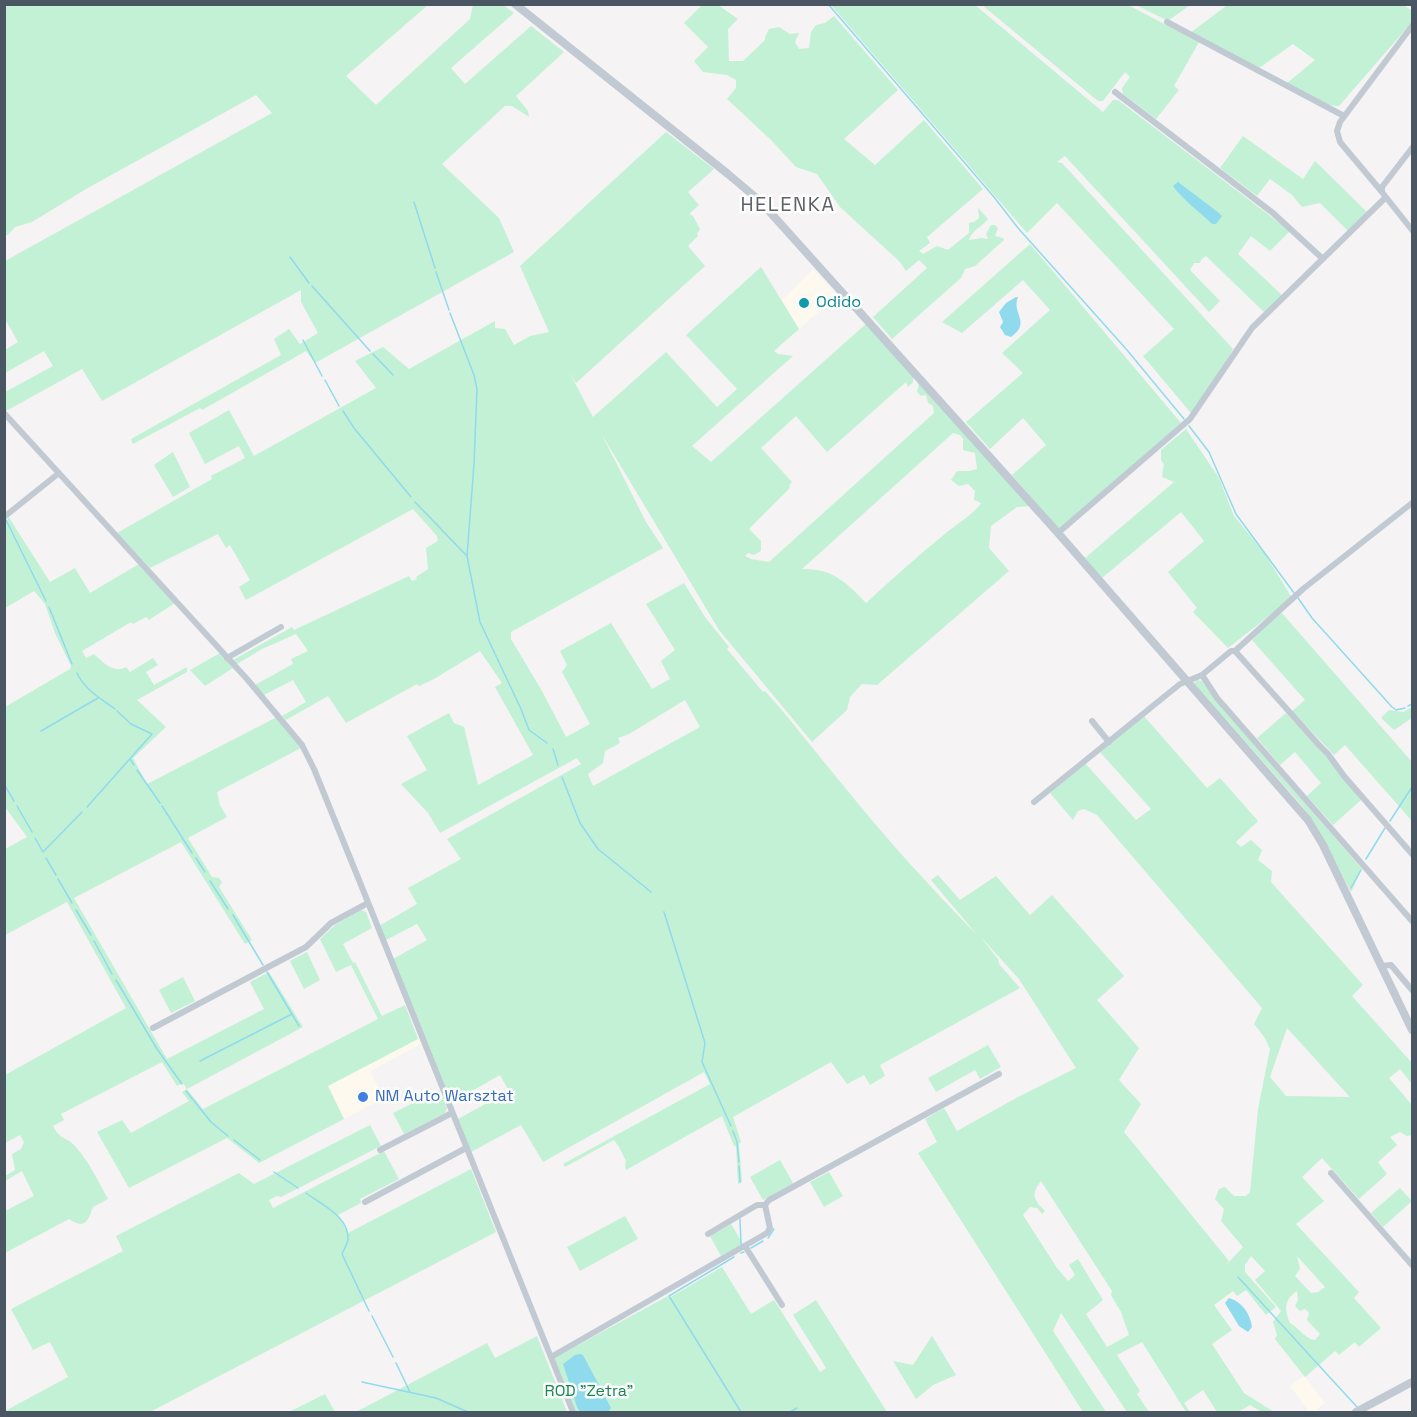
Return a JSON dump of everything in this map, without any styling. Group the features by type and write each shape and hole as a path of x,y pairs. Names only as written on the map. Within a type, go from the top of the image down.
{"street":[{"path":"515,4 760,201 1058,532 1308,820 1323,845 1413,1030"},
{"path":"1167,22 1344,116"},
{"path":"1413,26 1344,116 1338,126 1337,136 1413,230"},
{"path":"1115,92 1273,213 1323,259"},
{"path":"1058,532 1190,419 1252,328 1380,203 1382,188 1413,148"},
{"path":"4,413 279,715 302,745 314,769 573,1413"},
{"path":"4,517 59,473"},
{"path":"1034,801 1187,681 1202,675 1235,651 1303,589 1413,503"},
{"path":"227,658 281,627"},
{"path":"1235,651 1329,754 1344,776 1413,854"},
{"path":"1202,675 1217,698 1413,921"},
{"path":"1092,721 1109,742"},
{"path":"153,1028 306,947 331,923 368,903"},
{"path":"1381,966 1386,964 1391,966 1413,990"},
{"path":"708,1234 757,1205 765,1205 770,1200 999,1074"},
{"path":"380,1150 452,1113"},
{"path":"365,1202 466,1148"},
{"path":"1331,1173 1413,1265"},
{"path":"550,1357 769,1231 765,1205"},
{"path":"746,1246 782,1305"},
{"path":"1358,1412 1413,1382"}],"shaded area":[{"path":"813,269 837,296 799,329 782,300"},
{"path":"418,1039 421,1044 370,1071 384,1098 344,1119 327,1086"},
{"path":"1304,1376 1325,1403 1317,1409 1319,1412 1309,1412 1290,1386"}],"green space":[{"path":"1402,4 1412,11 1412,22 1339,106 1327,105 1287,83 1315,60 1293,44 1259,68 1190,33 1226,5"},
{"path":"4,5 428,5 346,76 376,105 470,19 473,5 503,5 514,13 451,68 465,84 531,26 564,52 516,96 528,111 529,117 512,106 505,106 442,164 499,218 514,252 315,363 306,351 202,410 200,408 133,444 131,439 281,355 274,339 289,329 300,344 318,333 301,302 301,290 102,401 82,369 6,411 5,392 53,366 44,351 5,373 5,350 18,342 5,319 5,261 272,113 256,95 86,189 32,222 15,227 8,235 5,235"},
{"path":"702,5 718,5 738,19 728,29 729,61 743,61 765,40 769,29 779,27 790,34 799,33 795,42 799,49 809,48 811,32 816,25 825,23 834,16 898,90 844,139 875,165 924,120 983,189 927,237 930,243 919,251 923,254 937,246 948,250 969,233 969,223 979,218 978,208 988,219 972,234 969,240 987,239 986,234 991,225 995,225 998,228 995,236 1004,240 975,266 965,269 961,278 892,339 873,317 927,268 919,260 906,271 899,261 840,207 817,174 796,167 727,99 736,88 736,80 727,75 703,72 694,61 708,47 684,23"},
{"path":"831,5 975,5 1103,112 1113,100 1118,100 1290,231 1270,251 1251,236 1238,254 1282,295 1265,313 1206,256 1200,263 1194,263 1190,270 1220,301 1209,312 1065,156 1057,162 1062,163 1233,349 1218,377 1191,413 1143,356 1174,329 1057,203 1027,233"},
{"path":"982,5 1128,5 1199,42 1174,86 1179,90 1156,119 1123,94 1122,88 1130,77 1125,72 1103,101 1098,101"},
{"path":"1136,5 1190,5 1168,21"},
{"path":"666,132 714,169 688,192 699,205 689,214 693,216 700,229 698,236 688,246 705,266 576,383 569,372 593,417 666,352 717,407 737,389 686,335 761,267 799,329 774,351 778,354 793,356 692,446 711,462 867,323 914,375 913,382 908,387 906,382 827,452 796,416 761,448 792,482 789,485 790,488 749,529 761,541 761,551 754,555 748,553 745,556 769,562 934,413 933,406 928,403 926,395 921,396 917,392 919,382 1031,506 1017,507 991,526 989,548 1009,571 877,685 862,684 850,697 847,710 812,742 719,630 601,433 646,522 663,548 511,632 511,639 566,737 590,724 562,672 567,665 560,651 611,623 652,689 670,679 661,661 675,650 646,604 684,583 705,617 729,647 727,649 763,692 765,691 786,715 894,846 978,936 931,880 938,875 960,900 996,876 1030,915 1052,895 1124,976 1097,1000 1139,1048 1119,1080 1141,1104 1124,1132 1229,1261 1225,1265 1228,1263 1243,1247 1221,1221 1224,1209 1215,1199 1219,1189 1225,1187 1234,1196 1246,1196 1250,1192 1258,1109 1270,1049 1254,1024 1262,1008 1097,815 1084,809 1078,811 1073,820 1050,793 1085,763 1136,820 1151,809 1100,752 1143,715 1207,788 1220,778 1258,821 1236,842 1241,847 1251,840 1262,850 1258,860 1272,871 1271,882 1363,985 1352,996 1412,1063 1412,1084 1400,1069 1389,1078 1412,1105 1412,1135 1407,1136 1400,1132 1390,1137 1397,1145 1378,1162 1387,1174 1359,1199 1322,1158 1302,1177 1324,1201 1296,1224 1359,1292 1354,1298 1381,1328 1359,1347 1355,1342 1339,1355 1335,1351 1305,1377 1275,1339 1277,1335 1273,1322 1281,1311 1255,1280 1265,1271 1251,1256 1245,1265 1245,1272 1276,1307 1266,1315 1246,1290 1237,1296 1233,1291 1214,1305 1232,1330 1212,1344 1244,1393 1274,1412 1262,1412 1250,1405 1238,1412 1217,1412 1203,1390 1184,1403 1190,1412 1186,1412 1142,1342 1117,1355 1140,1391 1137,1394 1149,1412 1127,1412 1061,1313 1053,1331 1106,1412 1083,1412 918,1153 937,1142 925,1119 944,1108 957,1131 1076,1068 1019,979 980,936 998,959 999,964 1020,988 880,1065 885,1076 870,1085 864,1075 847,1084 831,1062 733,1117 741,1142 739,1144 742,1182 738,1184 736,1146 734,1146 722,1116 626,1170 626,1161 614,1140 565,1167 563,1164 710,1084 704,1072 543,1162 521,1125 471,1152 458,1119 509,1091 500,1075 451,1103 393,959 427,940 417,924 386,940 379,926 417,904 408,888 461,859 447,839 581,764 577,758 440,833 428,813 401,784 427,770 407,736 449,713 454,723 464,727 478,785 533,755 495,687 502,683 480,651 434,679 419,686 417,684 346,723 328,696 286,720 282,716 306,702 293,680 264,695 255,685 293,664 291,659 308,651 296,634 262,649 237,664 233,660 292,627 294,630 409,576 412,581 417,579 416,577 428,569 426,548 438,541 437,536 413,509 246,600 239,587 250,580 230,545 226,548 218,534 150,568 117,533 245,458 239,446 205,464 189,433 229,410 254,456 376,388 355,361 383,347 409,369 495,321 495,328 505,329 514,345 530,336 549,332 520,266","holes":["953,433 960,435 963,439 963,450 975,453 977,469 957,471 951,480 959,486 968,484 975,491 974,500 981,503 866,603 838,578 822,571 802,569","685,700 700,727 593,786 588,774 603,763 605,751 620,743 618,738 629,734","1287,1028 1349,1097 1286,1096 1270,1077","1041,1181 1112,1291 1111,1295 1121,1312 1129,1335 1107,1347 1086,1314 1103,1300 1078,1259 1069,1265 1075,1275 1068,1281 1023,1215 1030,1207 1037,1208 1042,1214 1045,1211 1035,1196","1297,1256 1325,1287 1318,1292 1311,1293 1295,1276 1300,1269","1297,1291 1298,1300 1295,1306 1300,1311 1305,1309 1309,1313 1307,1320 1320,1334 1315,1340 1290,1323 1286,1309 1290,1298"]},
{"path":"1243,136 1303,179 1315,161 1367,212 1348,231 1320,203 1302,207 1292,195 1270,179 1257,196 1220,168"},
{"path":"1030,244 1181,423 1059,529 1012,475 1046,445 1023,418 990,449 966,422 1023,373 1002,353 1050,310 1023,280 962,333 942,322"},
{"path":"1186,429 1219,478 1234,516 1265,554 1292,598 1228,648 1193,612 1197,608 1168,572 1204,541 1181,512 1102,578 1085,558 1174,482 1162,477 1164,464 1161,460 1161,450"},
{"path":"173,452 190,487 173,497 154,465"},
{"path":"8,516 50,582 75,568 90,593 139,564 175,603 149,620 146,617 133,624 131,622 82,651 86,658 94,654 113,668 126,667 130,672 153,658 158,665 146,672 154,685 187,667 187,672 137,700 166,727 133,758 147,784 277,717 301,748 217,792 220,805 227,817 188,838 212,877 219,878 222,882 219,887 252,940 245,944 181,842 74,898 167,1059 264,1009 250,982 269,972 303,1027 187,1089 183,1083 177,1086 162,1062 61,1114 64,1120 53,1126 60,1136 71,1142 79,1151 108,1199 93,1207 82,1224 69,1219 5,1253 5,1211 34,1196 22,1171 5,1181 5,1176 15,1170 12,1154 21,1149 24,1142 20,1135 5,1143 5,1075 126,1008 67,902 5,935 5,849 27,837 5,807 5,707 70,669 71,666 55,633 45,604 34,591 5,608 4,522"},
{"path":"1281,612 1412,762 1412,821 1345,745 1334,755 1292,711 1305,700 1252,640"},
{"path":"220,653 233,668 205,686 190,670"},
{"path":"1197,680 1202,681 1214,698 1362,869 1351,892 1315,824 1303,807 1194,683"},
{"path":"1412,707 1412,718 1394,730 1381,718 1389,710 1403,712"},
{"path":"1286,713 1329,758 1361,800 1333,825 1307,796 1321,783 1295,752 1280,765 1257,738"},
{"path":"361,910 366,912 372,928 343,944 353,963 355,962 382,1016 405,1005 418,1039 328,1086 344,1119 259,1163 227,1138 129,1188 97,1132 122,1120 131,1133 189,1101 182,1092 187,1089 203,1109 378,1019 351,965 336,972 320,939 335,925"},
{"path":"307,952 320,980 304,989 290,961"},
{"path":"183,977 195,1001 171,1013 159,990"},
{"path":"988,1045 1001,1067 980,1079 975,1070 936,1092 928,1078"},
{"path":"439,1090 447,1108 445,1113 404,1134 393,1113"},
{"path":"370,1125 381,1146 281,1197 277,1196 269,1200 273,1208 384,1151 399,1179 360,1199 361,1203 338,1215 348,1233 471,1169 496,1232 150,1412 5,1412 68,1377 50,1342 33,1350 11,1309 123,1251 116,1236 239,1173 254,1184"},
{"path":"780,1160 793,1183 763,1200 750,1177"},
{"path":"829,1172 843,1196 824,1207 810,1182"},
{"path":"1400,1188 1412,1201 1383,1227 1371,1213"},
{"path":"625,1216 638,1239 580,1271 567,1247"},
{"path":"731,1224 743,1244 721,1256 710,1236"},
{"name":"ROD \"Zetra\"","path":"722,1267 751,1314 774,1300 820,1372 826,1368 793,1315 816,1300 887,1412 576,1412 554,1358 668,1296 669,1298"},
{"path":"537,1336 567,1412 356,1412 487,1343 495,1358"},
{"path":"932,1336 956,1375 933,1385 916,1399 893,1361 913,1365"},
{"path":"325,1394 335,1412 289,1412"}],"water":[{"path":"1178,182 1222,216 1216,224 1212,224 1177,191 1173,186"},
{"path":"1018,297 1017,308 1021,322 1017,332 1011,337 1005,335 1000,327 1003,322 999,312 1006,303"},
{"path":"1229,1298 1238,1302 1247,1313 1252,1327 1248,1332 1239,1326 1225,1303"},
{"path":"580,1354 583,1355 611,1408 608,1412 580,1412 577,1407 563,1364"}],"waterway":[{"path":"828,4 1184,419"},
{"path":"414,202 435,268"},
{"path":"290,257 309,283"},
{"path":"436,272 449,310"},
{"path":"312,286 370,351"},
{"path":"450,313 474,375 477,389 467,556 480,622 529,730 547,743"},
{"path":"303,340 322,376"},
{"path":"373,354 393,375"},
{"path":"325,380 339,406"},
{"path":"343,411 354,428 411,497"},
{"path":"1189,426 1209,452 1236,514 1294,593"},
{"path":"415,502 466,555"},
{"path":"6,520 46,601"},
{"path":"1298,598 1312,618 1392,707 1396,710 1405,708"},
{"path":"49,607 72,664"},
{"path":"77,673 89,689 115,709"},
{"path":"41,731 98,698"},
{"path":"1408,706 1412,704"},
{"path":"87,807 152,734 131,724 117,711"},
{"path":"553,749 558,765"},
{"path":"130,759 134,765"},
{"path":"137,770 160,803"},
{"path":"562,777 580,823 598,849 651,892"},
{"path":"4,784 14,801"},
{"path":"1390,821 1412,787"},
{"path":"17,806 32,832"},
{"path":"162,806 192,853"},
{"path":"35,838 43,852 82,812"},
{"path":"1366,859 1385,828"},
{"path":"46,858 56,875"},
{"path":"196,858 205,872"},
{"path":"1351,888 1361,870"},
{"path":"58,879 72,903"},
{"path":"210,881 228,909"},
{"path":"76,910 91,935"},
{"path":"664,912 705,1043 702,1062 731,1126"},
{"path":"233,915 263,965"},
{"path":"94,941 112,974"},
{"path":"267,972 299,1026"},
{"path":"116,980 157,1049 182,1084"},
{"path":"200,1061 292,1014"},
{"path":"186,1091 211,1122 228,1136"},
{"path":"733,1131 737,1142 739,1162"},
{"path":"234,1140 260,1160"},
{"path":"739,1166 740,1182"},
{"path":"274,1172 298,1188"},
{"path":"306,1193 333,1212 344,1224 348,1240 342,1254 369,1311"},
{"path":"740,1219 741,1244"},
{"path":"768,1238 774,1229"},
{"path":"751,1248 763,1241"},
{"path":"734,1257 669,1296 741,1412"},
{"path":"1238,1277 1357,1407"},
{"path":"372,1316 393,1357"},
{"path":"396,1363 410,1392"},
{"path":"362,1382 436,1398 468,1412"},
{"path":"790,1412 797,1408"}],"place":[{"name":"Odido","path":"804,303"},
{"name":"NM Auto Warsztat","path":"363,1097"}],"district":[{"name":"HELENKA","path":"788,206"}]}
